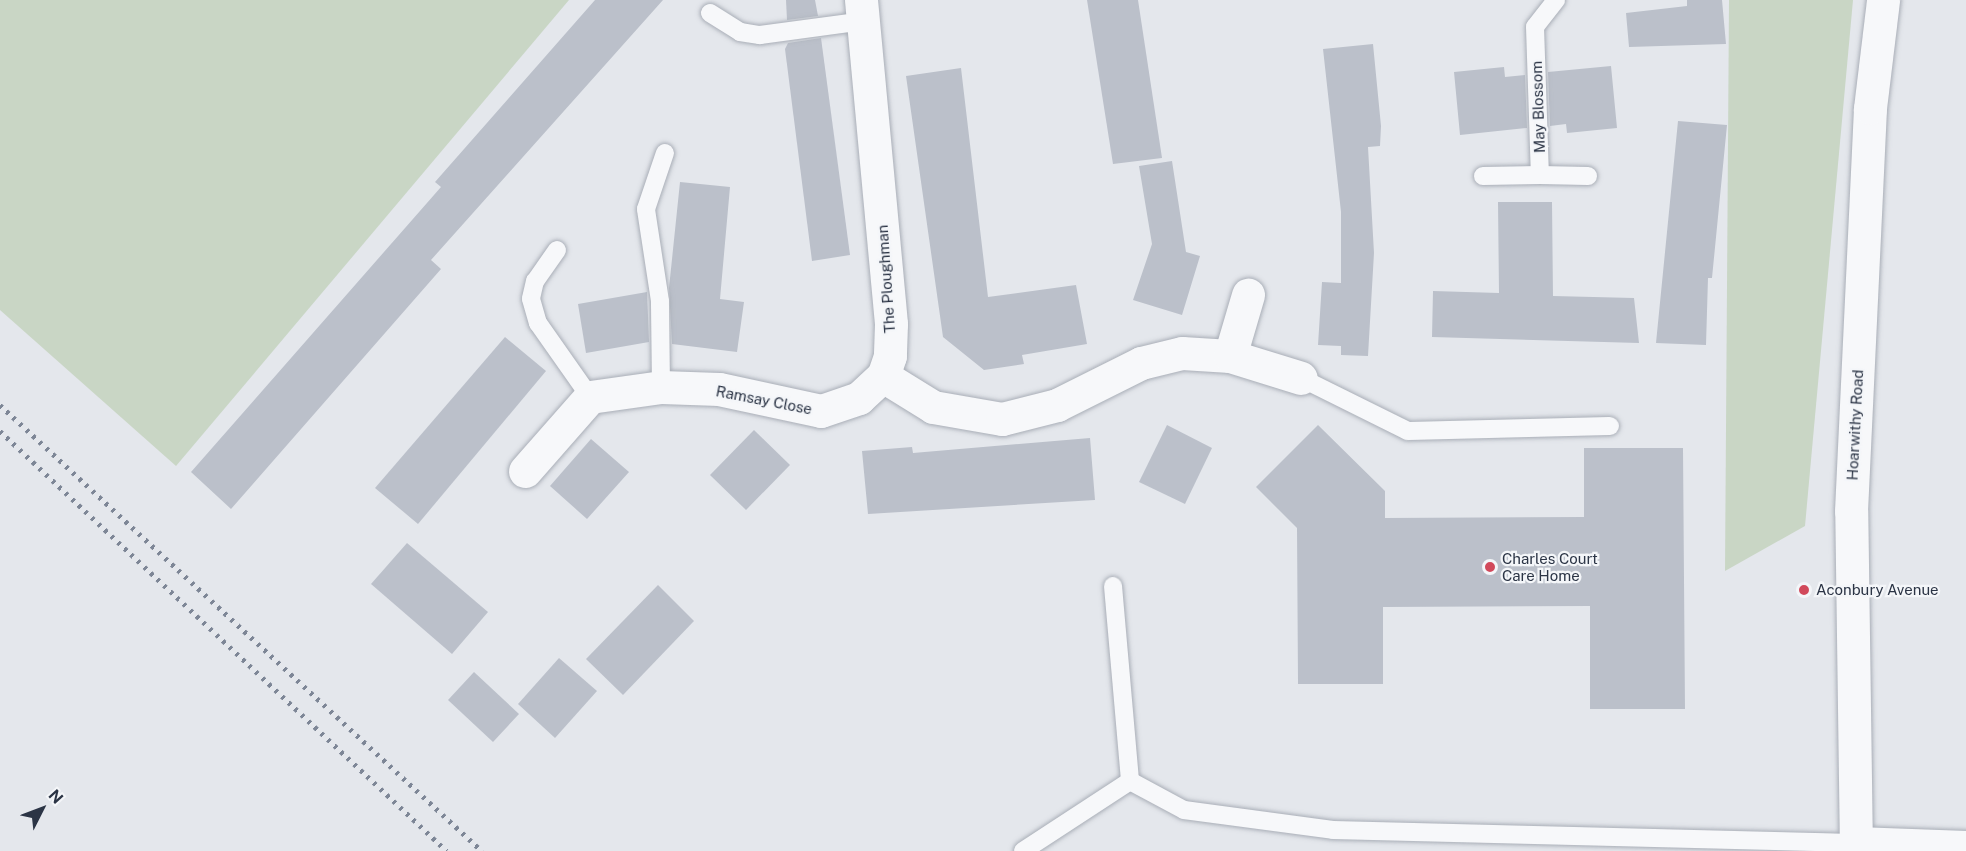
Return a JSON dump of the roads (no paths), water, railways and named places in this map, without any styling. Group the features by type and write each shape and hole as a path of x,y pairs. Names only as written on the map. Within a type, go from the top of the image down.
{"street":[{"name":"Hoarwithy Road","path":"1856,847 1851,511 1870,108 1883,0"},
{"name":"The Ploughman","path":"862,10 891,324 890,356 882,376"},
{"path":"1230,356 1248,296"},
{"path":"882,376 933,407 1002,420 1057,405 1141,363 1182,353 1230,356 1301,378"},
{"name":"Ramsay Close","path":"590,397 661,387 719,389 821,411 859,398 882,376"},
{"path":"525,471 590,397"},
{"path":"1856,847 1966,847"}],"lane":[{"name":"May Blossom","path":"1556,0 1535,27 1540,175 1588,176"},
{"path":"710,13 741,32 760,35 862,10"},
{"path":"661,387 660,301 646,209 665,153"},
{"path":"1483,176 1540,175"},
{"path":"557,250 535,281 531,299 538,323 590,397"},
{"path":"1301,378 1408,431 1610,426"},
{"path":"1113,586 1130,781"},
{"path":"1130,781 1184,810 1333,830 1856,847"},
{"path":"1023,851 1130,781"}],"railway":[{"path":"0,405 482,851"},
{"path":"0,431 447,851"}],"place":[{"name":"Charles Court Care Home","path":"1490,567"},
{"name":"Aconbury Avenue","path":"1804,590"}]}
